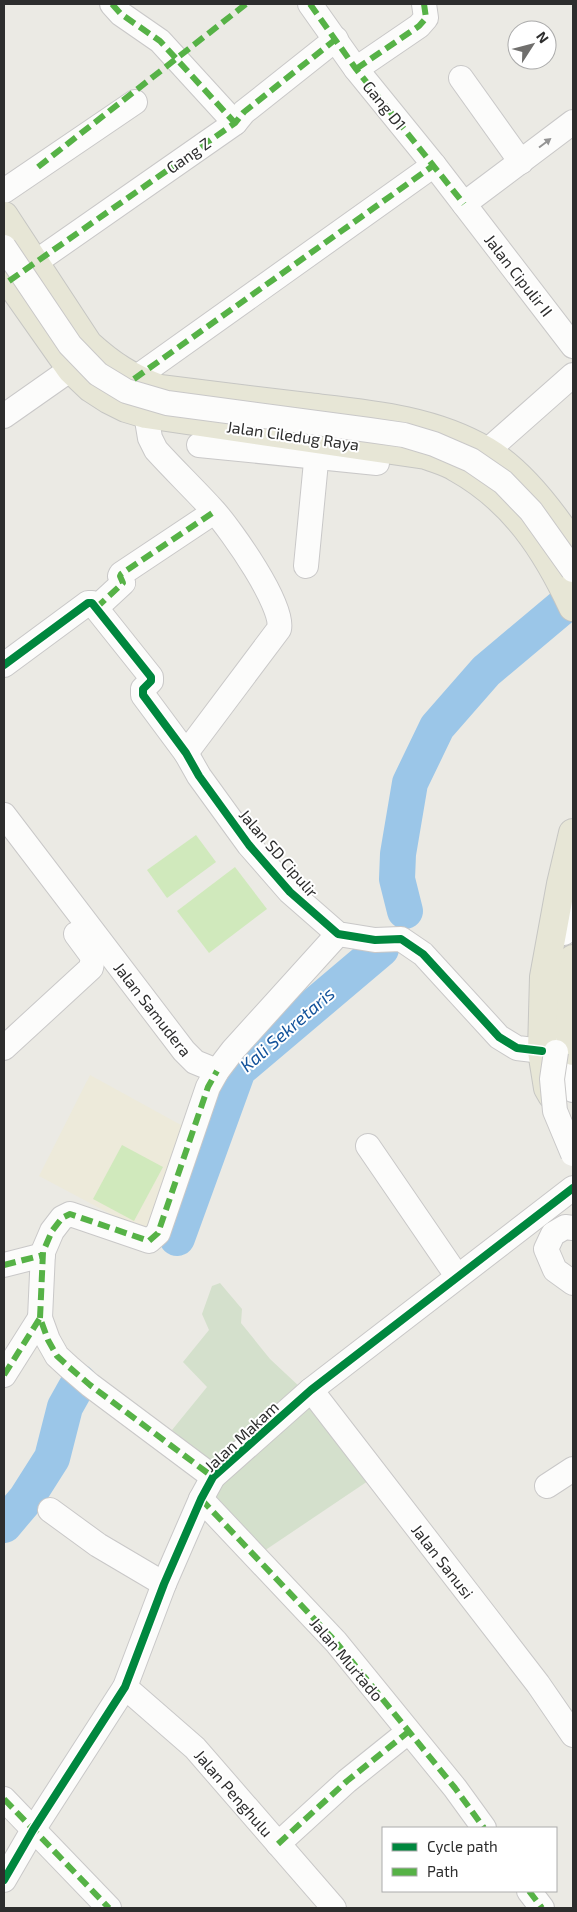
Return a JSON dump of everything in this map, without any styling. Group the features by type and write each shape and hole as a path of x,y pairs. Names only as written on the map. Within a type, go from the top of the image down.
{"main road":[{"name":"Jalan Ciledug Raya","path":"4,216 88,344 134,379 160,389 406,420 452,434 488,451 516,475 544,505 573,546"},
{"name":"Jalan Ciledug Raya","path":"6,277 71,369 91,388 126,408 146,414 317,448 426,454 456,467 484,484 503,500 528,527 560,578 573,607"},
{"path":"557,1051 544,977 573,833"},
{"path":"573,959 566,1001 568,1029 557,1051 548,1088 573,1145"}],"street":[{"path":"112,4 121,14 160,41 235,123"},
{"name":"Gang D1","path":"310,4 356,69 464,204"},
{"path":"356,69 420,26 426,18 424,4"},
{"name":"Gang Z","path":"6,277 34,263 235,123 244,112 336,39"},
{"path":"461,78 521,162"},
{"path":"4,191 135,102"},
{"path":"464,204 573,122"},
{"path":"134,379 434,165"},
{"name":"Jalan Cipulir II","path":"464,204 573,346"},
{"path":"4,247 70,345 98,374 126,391 167,403 404,435 434,444 471,460 503,482 531,511 573,570"},
{"path":"4,416 71,369"},
{"path":"488,451 573,374"},
{"path":"306,566 321,409"},
{"path":"146,414 150,438 156,450 214,512 254,566 277,610 281,623 279,629 186,753"},
{"path":"199,445 317,448 377,463"},
{"path":"4,665 88,603 92,603 96,608 123,584 121,574 214,512"},
{"name":"Jalan SD Cipulir","path":"96,608 151,677 152,681 143,689 143,694 186,753 199,776 250,845 290,892 338,934"},
{"name":"Jalan Samudera","path":"4,815 184,1051 195,1062 217,1071"},
{"path":"4,1048 91,968 93,957 5,841"},
{"path":"573,896 556,982 554,1021 557,1051 552,1079 555,1111 573,1154"},
{"path":"213,1477 90,1385 57,1356 48,1340 40,1318 43,1255 52,1231 62,1218 70,1214 150,1241 154,1238 158,1233 208,1087 217,1071 233,1050 338,934 375,940 400,939 423,954 499,1037 517,1048 557,1051"},
{"path":"557,1051 573,1090"},
{"path":"368,1146 457,1276"},
{"name":"Jalan Makam","path":"4,1880 33,1830 125,1687 164,1584 201,1499 213,1477 311,1390 573,1188"},
{"path":"573,1228 565,1226 554,1234 546,1249 556,1270 573,1283"},
{"path":"4,1265 43,1255"},
{"path":"4,1375 40,1318"},
{"name":"Jalan Sanusi","path":"311,1390 538,1684 573,1735"},
{"path":"547,1486 573,1469"},
{"name":"Jalan Murtado","path":"201,1499 336,1642 455,1788 483,1827"},
{"path":"50,1510 98,1545 164,1584"},
{"name":"Jalan Penghulu","path":"125,1687 195,1748 334,1908"},
{"path":"278,1844 347,1781 408,1732"},
{"path":"4,1799 109,1908"},
{"path":"531,1892 542,1908"}],"shaded area":[{"path":"90,1075 190,1130 150,1235 39,1176"}],"green space":[{"path":"196,835 216,862 167,898 147,870"},
{"path":"235,867 267,909 209,953 177,911"},
{"path":"122,1145 163,1167 134,1221 93,1199"},
{"path":"220,1283 242,1309 241,1323 270,1359 301,1388 212,1465 172,1430 207,1387 183,1362 209,1330 202,1314 212,1286"},
{"path":"311,1402 368,1481 264,1551 213,1498 224,1477"}],"waterway":[{"name":"Kali Sekretaris","path":"405,911 397,879 398,854 410,783 437,727 486,671 561,608"},
{"name":"Kali Sekretaris","path":"177,1238 238,1070 381,949"},
{"path":"4,1525 26,1499 52,1458 65,1407 79,1382"}],"marked path":[{"path":"112,4 121,14 160,41 235,123"},
{"path":"38,167 246,4"},
{"path":"310,4 356,69 464,204"},
{"path":"356,69 419,26 426,18 424,4"},
{"path":"9,281 235,123 244,112 336,39"},
{"path":"134,379 434,165"},
{"path":"96,608 123,583 121,574 214,512"},
{"path":"40,1318 43,1252 52,1231 62,1218 70,1214 149,1241 158,1233 208,1087 217,1071"},
{"path":"4,1265 43,1255"},
{"path":"4,1375 40,1318 48,1340 57,1356 90,1385 213,1477"},
{"path":"201,1499 336,1642 455,1788 483,1827"},
{"path":"278,1844 347,1781 408,1732"},
{"path":"4,1799 109,1908"},
{"path":"530,1892 542,1908"}],"cycle path":[{"path":"4,665 88,603 92,603 151,677 151,681 143,689 143,695 186,753 199,776 249,845 290,892 338,934 375,940 401,939 423,954 499,1037 517,1048 542,1051"},
{"path":"4,1880 33,1830 125,1687 164,1584 201,1499 213,1477 311,1390 573,1188"}]}
